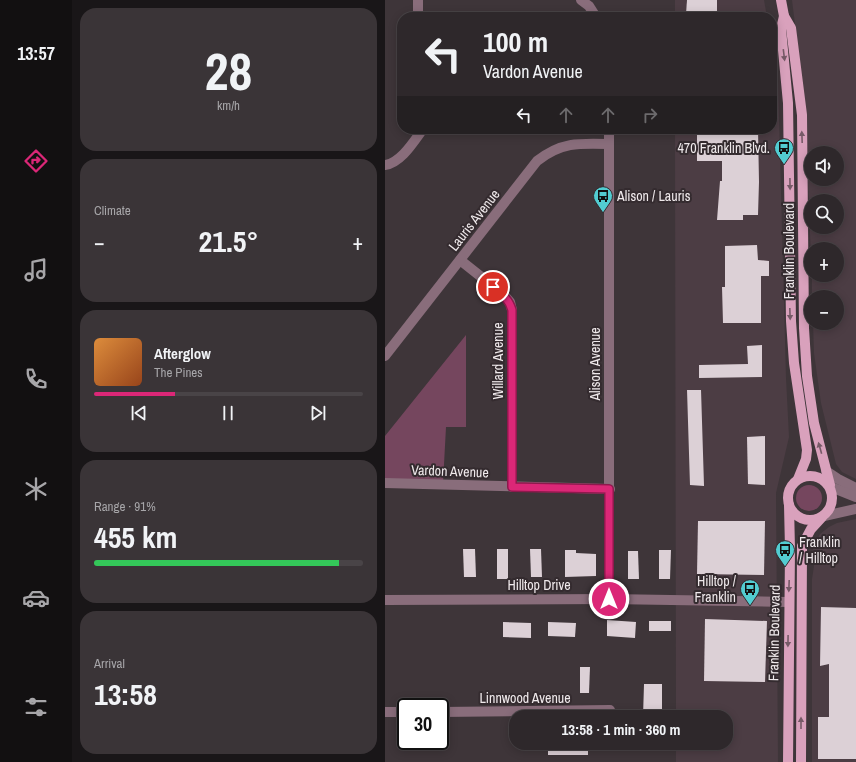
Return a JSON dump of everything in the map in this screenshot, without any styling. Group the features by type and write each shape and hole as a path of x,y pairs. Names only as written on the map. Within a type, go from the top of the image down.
{"main road":[{"name":"Franklin Boulevard","path":"781,0 784,16 791,28 802,115 804,328 807,376 815,423 830,486"},
{"name":"Franklin Boulevard","path":"784,16 781,29 789,103 791,320 794,363 807,450 806,459 798,479"},
{"path":"812,475 819,477 830,486 833,499 832,505 823,517 811,520 803,519 792,511 789,505 789,490 798,479 812,475"},
{"name":"Franklin Boulevard","path":"788,762 789,505"},
{"name":"Franklin Boulevard","path":"801,762 802,546 811,529 823,517"}],"street":[{"path":"418,0 418,12"},
{"path":"581,0 589,6 593,12"},
{"path":"385,165 390,165 403,154 418,134"},
{"name":"Alison Avenue","path":"609,134 609,599"},
{"name":"Lauris Avenue","path":"385,356 537,161 551,150 579,143 609,144"},
{"name":"Willard Avenue","path":"460,260 504,295 510,302 512,310 512,487"},
{"path":"826,470 838,480 856,488"},
{"name":"Vardon Avenue","path":"385,483 609,489"},
{"path":"830,486 856,497"},
{"path":"823,517 856,509"},
{"name":"Hilltop Drive","path":"385,600 609,599 788,602"},
{"name":"Linnwood Avenue","path":"449,712 509,711"},
{"path":"385,712 397,712"}],"shaded area":[{"path":"675,0 764,0 766,12 675,12"},
{"path":"792,0 856,0 856,479 842,472 836,464 821,403 814,353 813,330 844,330 844,290 812,290 812,282 844,282 844,242 810,242 810,234 844,234 844,194 808,194 808,186 844,186 844,146 807,146 805,104"},
{"path":"777,74 789,437 776,493 778,762 676,762 676,750 733,750 733,710 676,710 675,134 777,134"},
{"path":"466,335 466,427 446,427 443,483 385,483 385,436"},
{"path":"809,485 818,489 822,498 818,507 809,511 800,507 796,498 800,489"},
{"path":"856,519 856,762 812,762 813,547 820,534 829,527 837,523"}],"building":[{"path":"687,0 717,0 717,12 686,12"},
{"path":"697,134 758,134 758,215 743,215 743,220 717,220 720,181 722,181 722,161 697,161"},
{"path":"757,245 758,260 769,261 769,276 761,276 761,323 723,323 722,287 725,287 725,246"},
{"path":"762,345 762,377 699,378 699,365 748,364 747,346"},
{"path":"687,390 701,390 704,486 690,485"},
{"path":"765,436 765,485 748,484 747,437"},
{"path":"698,521 765,521 764,575 697,574"},
{"path":"463,549 475,549 476,577 464,577"},
{"path":"497,549 508,549 508,579 497,579"},
{"path":"530,549 541,549 542,577 531,577"},
{"path":"565,550 576,550 576,553 596,554 596,576 565,577"},
{"path":"659,550 671,550 670,579 659,579"},
{"path":"628,551 638,551 639,579 628,579"},
{"path":"821,607 856,608 856,759 818,759 818,717 829,717 829,664 820,666"},
{"path":"705,619 767,621 765,682 704,681"},
{"path":"607,620 636,622 635,638 607,636"},
{"path":"649,621 671,621 671,631 649,631"},
{"path":"503,622 531,623 531,638 503,637"},
{"path":"548,622 576,623 575,637 548,636"},
{"path":"580,667 590,667 589,693 580,693"},
{"path":"644,684 662,684 662,710 643,710"},
{"path":"548,750 588,750 588,755 548,755"}],"place":[{"name":"470 Franklin Blvd.","path":"784,165"},
{"name":"Alison / Lauris","path":"603,213"},
{"name":"Franklin / Hilltop","path":"785,567"},
{"name":"Hilltop / Franklin","path":"750,606"}],"route":[{"path":"493,287 504,295 510,302 512,310 512,487 609,489 609,599"}]}
